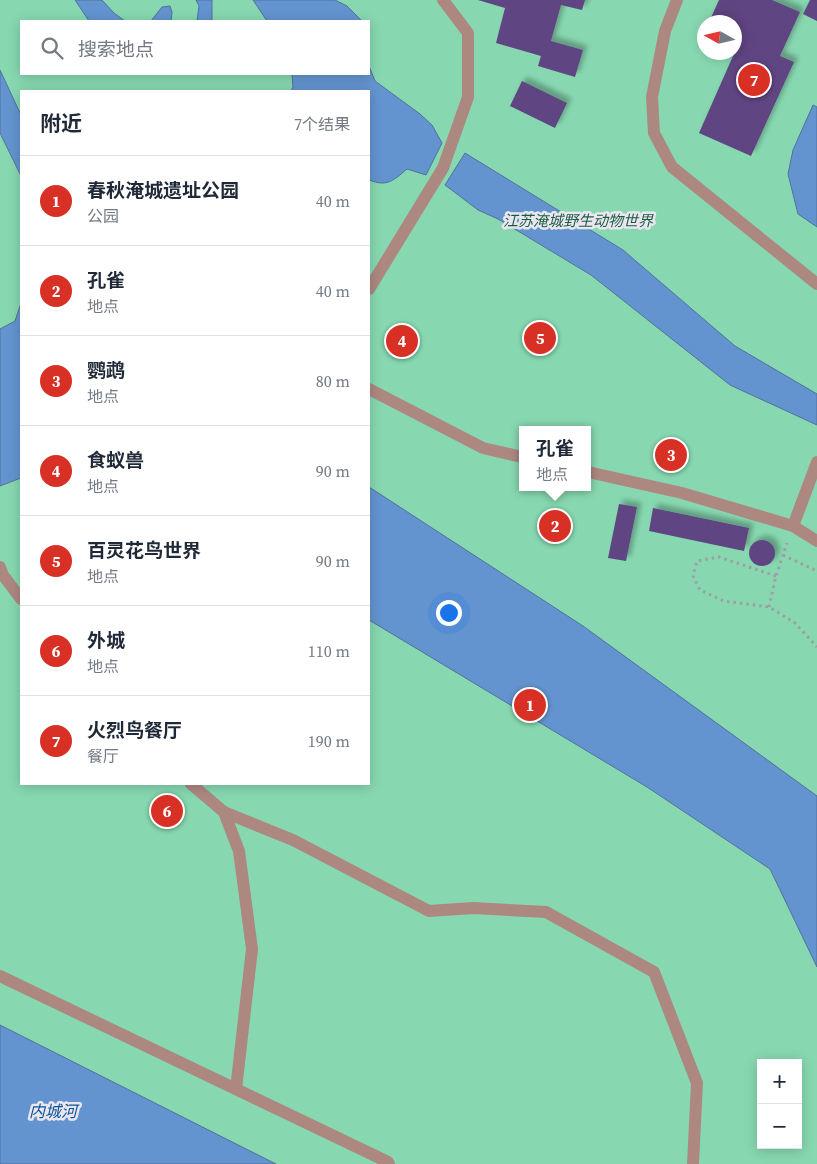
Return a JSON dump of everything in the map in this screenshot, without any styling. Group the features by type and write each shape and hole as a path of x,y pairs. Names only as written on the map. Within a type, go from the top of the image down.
{"street":[{"path":"370,287 443,168 468,97 468,33 443,0"},
{"path":"677,0 665,31 652,97 654,133 672,167 817,284"},
{"path":"370,390 483,448 519,456"},
{"path":"793,526 817,462"},
{"path":"591,473 682,493 793,526 817,541"},
{"path":"0,568 3,576 20,598"},
{"path":"192,785 224,812 293,840 429,911 473,908 546,912 654,972 697,1083 693,1164"},
{"path":"224,812 239,851 252,949 236,1089"},
{"path":"0,976 389,1164"}],"path":[{"path":"769,607 776,576 793,526"},
{"path":"783,556 817,571"},
{"path":"776,576 719,557 697,561 693,576 700,590 724,601 769,607 794,623 817,647"}],"green space":[{"name":"江苏淹城野生动物世界","path":"0,0 817,0 817,1164 0,1164 0,133 20,174 20,785 370,785 370,90 20,90 20,113 0,70"}],"water":[{"path":"75,0 102,0 124,20 88,20"},
{"path":"196,0 212,0 212,20 197,20 199,6"},
{"path":"253,0 335,0 347,6 361,20 266,20"},
{"path":"170,6 172,12 171,20 152,20 162,7"},
{"path":"370,68 375,81 432,125 442,143 426,175 407,169 389,182 381,183 370,180 370,90 292,90 292,75 370,75"},
{"path":"0,70 20,113 20,174 0,133"},
{"path":"813,105 817,107 817,227 798,214 788,174 793,150"},
{"path":"465,153 623,250 735,346 817,394 817,425 730,385 591,275 498,219 478,210 445,185"},
{"path":"20,306 20,478 0,486 0,329 15,321"},
{"path":"370,488 583,626 817,796 817,967 770,869 647,787 370,621"},
{"name":"内城河","path":"0,1025 276,1164 0,1164"}],"building":[{"path":"478,0 585,0 582,10 561,5 551,41 583,50 575,77 538,66 541,56 496,43 505,8"},
{"path":"719,0 772,0 800,12 780,56 794,62 751,156 699,133 731,60 742,60 742,15 712,15"},
{"path":"810,0 817,0 817,21 803,14"},
{"path":"522,81 567,103 555,128 510,106"},
{"path":"619,504 637,507 626,561 608,558"},
{"path":"653,508 749,528 744,551 649,531"},
{"path":"762,540 771,544 775,553 771,562 762,566 753,562 749,553 753,544"}],"place":[{"name":"火烈鸟餐厅","path":"754,80"},
{"name":"百灵花鸟世界","path":"540,338"},
{"name":"食蚁兽","path":"402,341"},
{"name":"鹦鹉","path":"671,455"},
{"name":"孔雀","path":"555,526"},
{"name":"春秋淹城遗址公园","path":"530,705"},
{"name":"外城","path":"167,811"}]}
